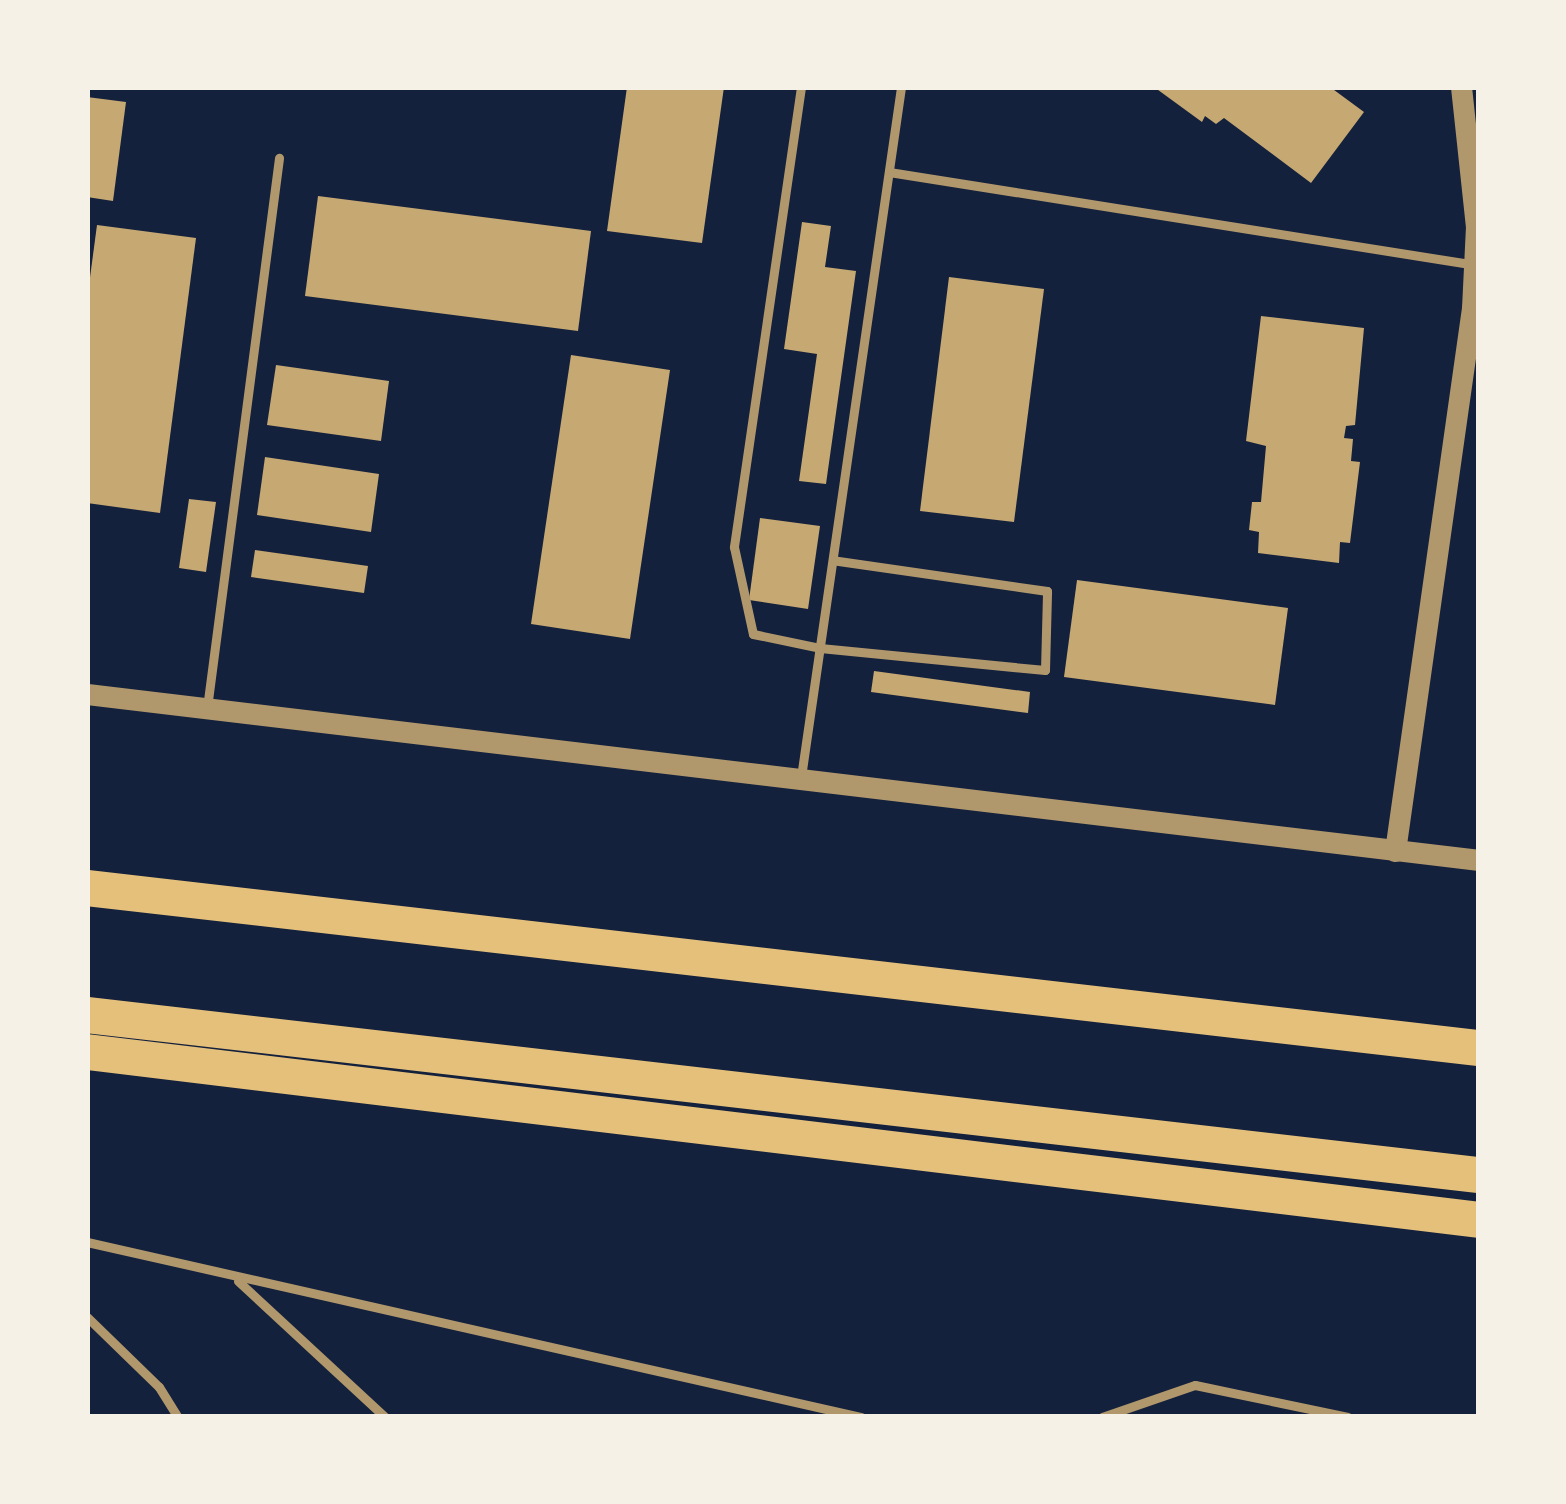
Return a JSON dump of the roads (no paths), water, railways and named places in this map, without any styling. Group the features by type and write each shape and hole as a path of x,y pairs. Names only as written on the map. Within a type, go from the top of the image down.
{"highway":[{"path":"87,888 1479,1048"},
{"path":"87,1015 1479,1175"},
{"path":"87,1052 1479,1220"}],"street":[{"path":"1395,851 1474,265 1473,162 1461,87"},
{"path":"87,694 1479,860"}],"lane":[{"path":"801,87 734,548 753,634 820,648 1045,670 1047,591 833,560"},
{"path":"801,777 901,87"},
{"path":"207,708 279,158"},
{"path":"889,172 1474,265"},
{"path":"87,1242 860,1417"},
{"path":"234,1278 385,1417"},
{"path":"87,1317 159,1388 178,1417"},
{"path":"1102,1417 1195,1385 1348,1417"}]}
